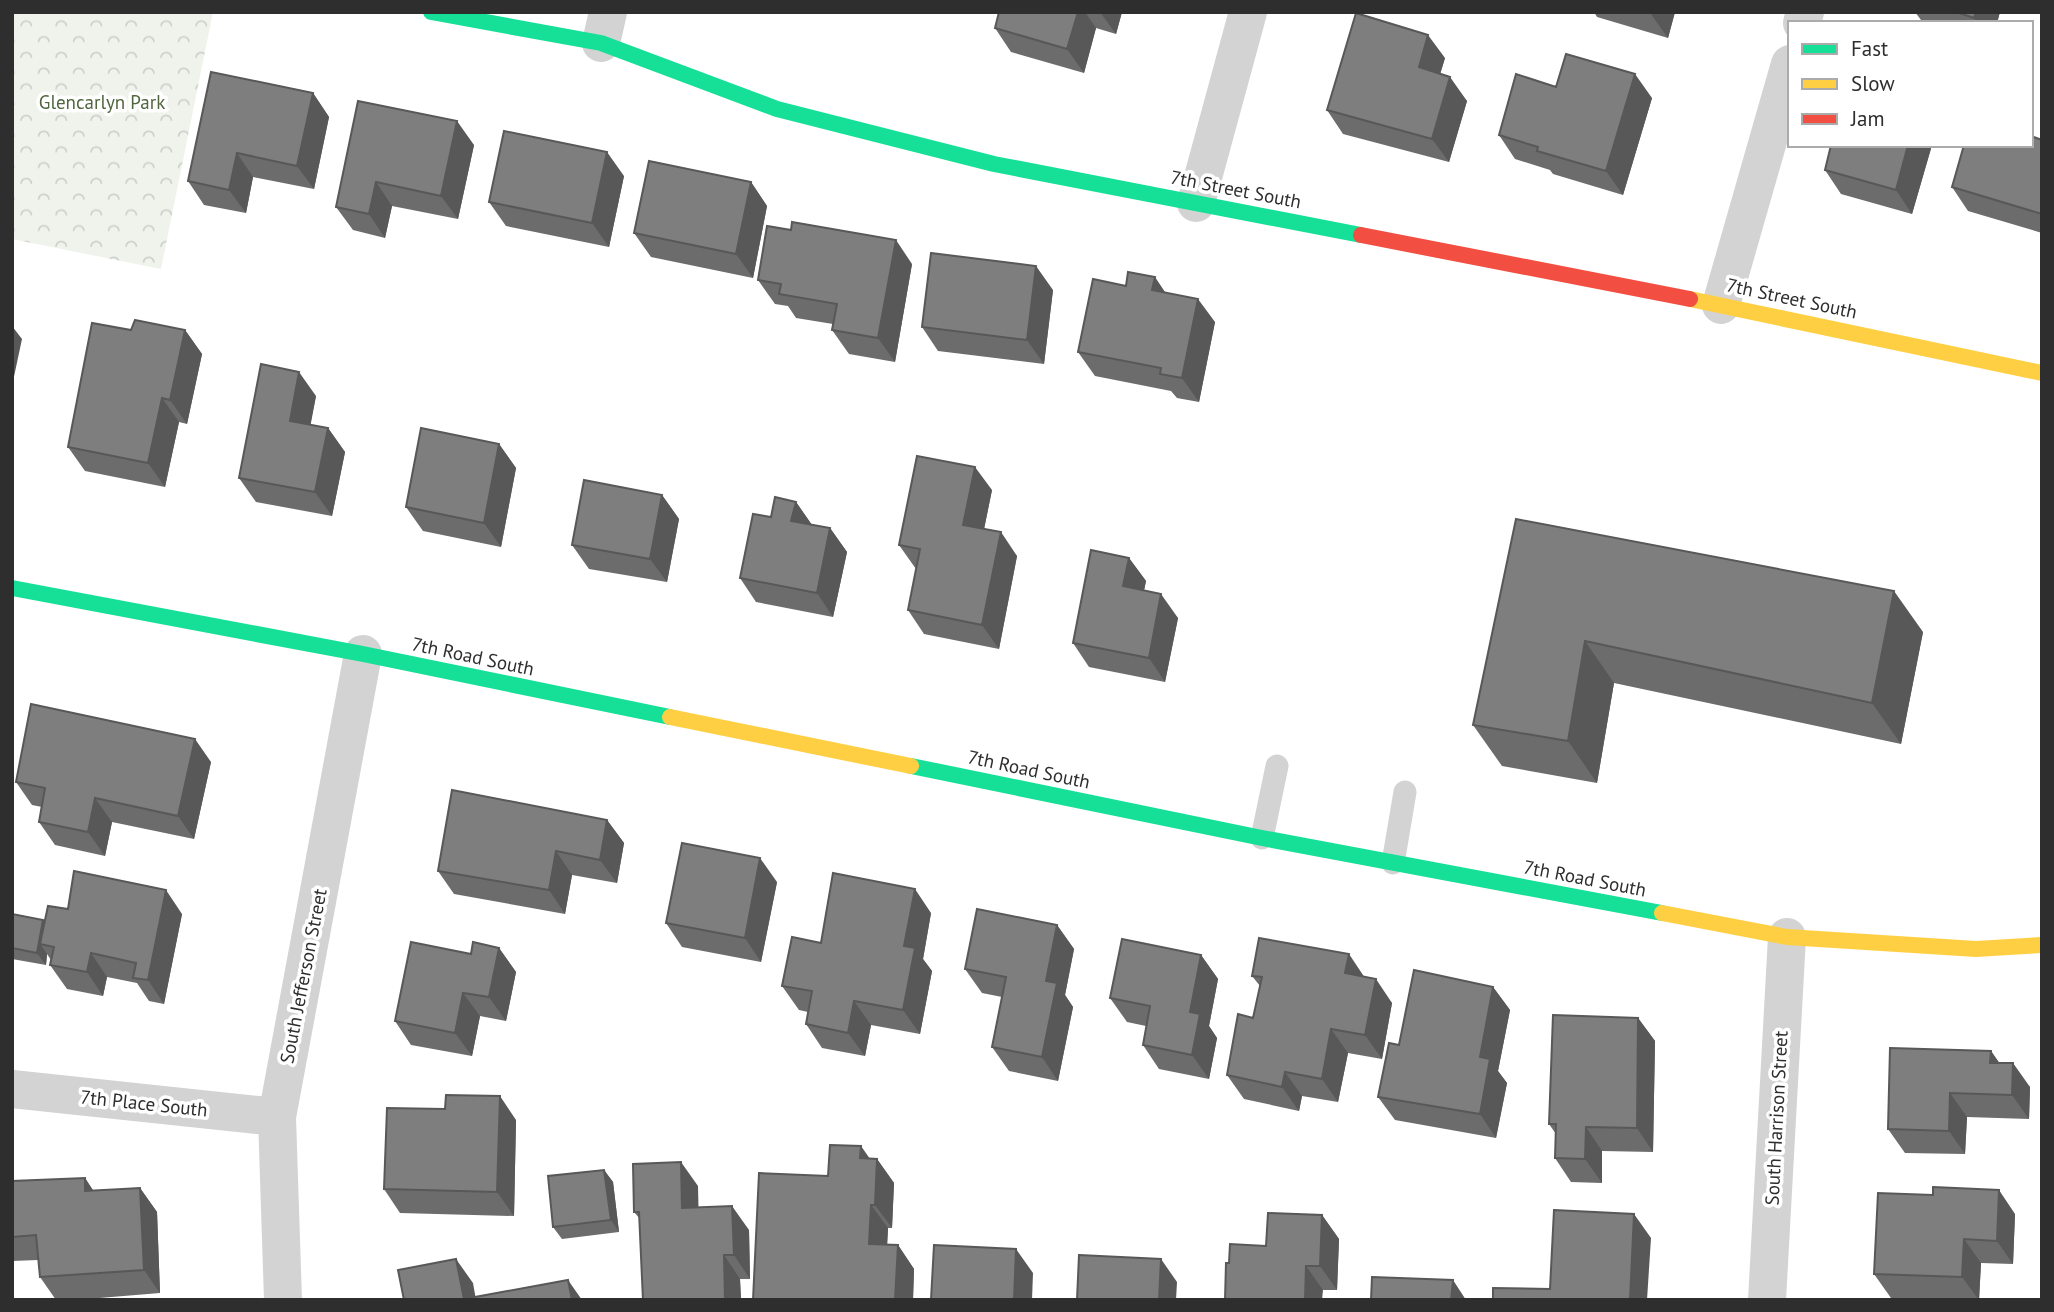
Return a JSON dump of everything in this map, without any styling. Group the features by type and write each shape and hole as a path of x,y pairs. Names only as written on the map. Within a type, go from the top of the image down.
{"street":[{"name":"7th Street South","path":"431,12 605,28 777,109 994,164 1721,305 2042,373"},
{"path":"1196,203 1248,12"},
{"path":"1721,305 1788,71"},
{"name":"7th Road South","path":"12,588 363,654 1262,838 1787,937 1976,949 2042,945"},
{"name":"South Jefferson Street","path":"284,1300 276,1117 363,654"},
{"name":"South Harrison Street","path":"1767,1300 1787,937"},
{"name":"7th Place South","path":"12,1089 276,1117"}],"lane":[{"path":"1262,838 1277,766"},
{"path":"1393,863 1405,792"}],"green space":[{"name":"Glencarlyn Park","path":"12,12 213,12 161,269 12,239"}],"building":[{"path":"999,12 1078,12 1067,49 995,28"},
{"path":"1956,12 1976,12 1974,18"},
{"path":"1356,13 1428,35 1419,67 1450,77 1432,139 1327,110"},
{"path":"1566,54 1635,74 1606,171 1537,151 1538,147 1499,135 1516,74 1556,87"},
{"path":"211,72 313,93 297,166 237,153 229,190 188,181"},
{"path":"358,101 457,121 441,196 376,182 369,214 336,207"},
{"path":"504,131 607,152 592,223 489,202"},
{"path":"2033,137 2042,140 2042,214 1952,187 1963,147 2033,147"},
{"path":"1831,147 1907,147 1896,190 1825,170"},
{"path":"649,161 751,182 736,254 634,233"},
{"path":"792,222 896,240 878,338 832,330 837,304 779,294 781,284 758,280 767,226 791,230"},
{"path":"931,253 1036,266 1027,340 922,327"},
{"path":"1128,272 1155,277 1152,290 1198,299 1182,378 1160,374 1161,368 1078,352 1093,279 1126,286"},
{"path":"135,320 185,330 170,400 162,398 148,463 68,447 92,323 131,330"},
{"path":"261,364 299,372 290,421 328,428 315,492 239,478"},
{"path":"421,428 499,444 484,523 406,507"},
{"path":"917,456 975,467 963,525 1001,532 982,625 908,610 920,549 899,545"},
{"path":"584,480 662,495 650,559 572,545"},
{"path":"775,497 796,502 791,521 830,528 817,593 740,578 753,514 771,517"},
{"path":"1516,519 1894,591 1872,703 1585,641 1568,741 1473,725"},
{"path":"1091,550 1129,558 1123,586 1161,594 1149,658 1073,643"},
{"path":"31,704 195,739 178,816 95,798 88,832 39,822 45,788 16,782"},
{"path":"452,790 607,820 600,860 556,851 549,890 438,871"},
{"path":"682,843 760,858 745,938 666,923"},
{"path":"74,871 166,890 148,980 133,978 136,963 91,953 87,972 50,965 54,947 40,944 48,906 68,909"},
{"path":"833,873 915,889 904,946 915,948 903,1010 854,1001 848,1033 806,1024 812,991 782,986 792,937 821,943"},
{"path":"977,909 1057,925 1046,981 1057,983 1042,1057 992,1047 1006,977 965,969"},
{"path":"12,914 43,920 37,953 12,948"},
{"path":"1259,938 1349,954 1345,973 1376,979 1365,1035 1331,1029 1322,1079 1285,1072 1282,1087 1227,1075 1238,1014 1253,1018 1262,977 1252,976"},
{"path":"1122,939 1201,955 1190,1012 1200,1014 1192,1055 1143,1045 1150,1006 1110,998"},
{"path":"411,942 471,954 473,942 499,948 489,997 463,993 455,1033 395,1021"},
{"path":"1414,970 1493,987 1480,1057 1490,1059 1480,1114 1378,1097 1389,1043 1399,1045"},
{"path":"1553,1015 1638,1018 1637,1128 1586,1127 1585,1159 1555,1158 1556,1124 1549,1124"},
{"path":"1890,1048 1991,1051 1990,1063 2013,1063 2012,1095 1950,1093 1949,1131 1888,1129"},
{"path":"446,1095 500,1096 497,1192 384,1189 387,1108 445,1109"},
{"path":"830,1145 861,1146 860,1158 877,1159 875,1205 871,1205 869,1244 898,1245 895,1300 753,1300 759,1173 828,1176"},
{"path":"681,1162 682,1208 732,1206 734,1255 724,1255 725,1300 643,1300 639,1212 634,1212 633,1164"},
{"path":"604,1170 611,1220 553,1227 548,1176"},
{"path":"85,1178 85,1191 140,1188 144,1270 40,1277 36,1235 12,1237 12,1181"},
{"path":"1933,1187 1999,1190 1997,1241 1964,1239 1962,1277 1874,1274 1878,1193 1933,1195"},
{"path":"1554,1210 1634,1214 1630,1300 1493,1300 1493,1288 1550,1289"},
{"path":"1268,1213 1322,1215 1320,1266 1306,1266 1305,1300 1225,1300 1226,1263 1229,1263 1230,1244 1266,1246"},
{"path":"934,1245 1016,1249 1014,1300 931,1300"},
{"path":"1079,1255 1161,1259 1159,1300 1077,1300"},
{"path":"456,1259 464,1299 568,1280 572,1300 404,1300 398,1270"},
{"path":"1372,1277 1453,1280 1451,1300 1371,1300"}],"traffic: fast":[{"path":"431,12 601,43 777,109 994,164 1361,235"},
{"path":"12,588 363,654 670,717"},
{"path":"911,766 1262,838 1662,913"}],"traffic: slow":[{"path":"1690,299 2042,373"},
{"path":"670,717 911,766"},
{"path":"1662,913 1787,937 1976,949 2042,945"}],"traffic: jam":[{"path":"1361,235 1690,299"}]}
